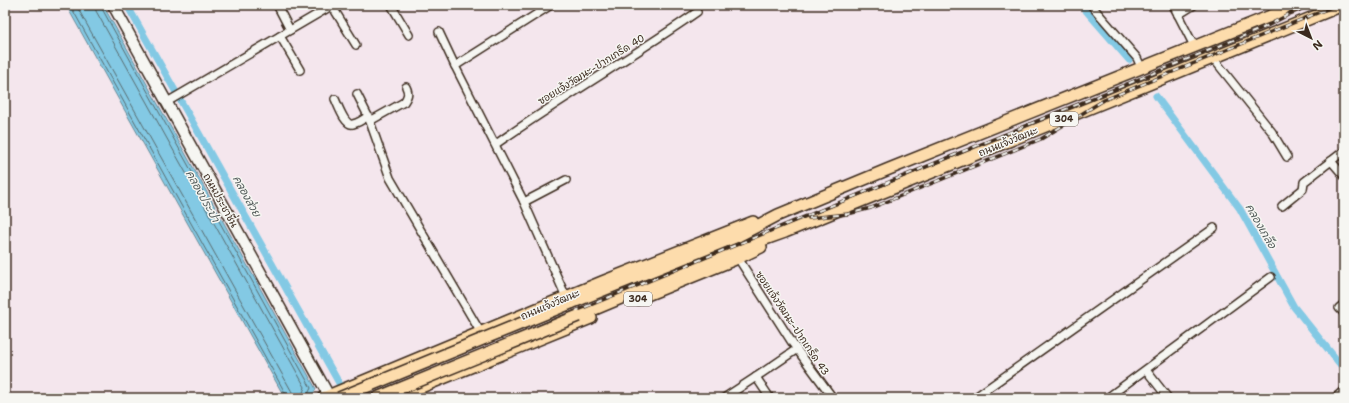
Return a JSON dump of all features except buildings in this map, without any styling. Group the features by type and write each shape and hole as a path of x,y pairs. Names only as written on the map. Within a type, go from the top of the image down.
{"main road":[{"name":"ถนนประชาชื่น","path":"113,5 336,394"},
{"name":"ถนนแจ้งวัฒนะ","path":"336,394 569,300 738,236 778,215 1297,5"},
{"name":"ถนนแจ้งวัฒนะ","path":"377,398 578,316 743,246 785,232 1343,5"},
{"name":"ถนนแจ้งวัฒนะ","path":"394,398 738,258 785,232"},
{"name":"ถนนแจ้งวัฒนะ","path":"336,394 504,323 569,300"},
{"path":"504,323 498,331 498,337 501,344 506,349 514,350"},
{"path":"479,334 486,335 493,339 496,346 494,354 488,360"},
{"path":"416,360 426,385"}],"street":[{"path":"276,5 290,30"},
{"path":"169,101 333,5 356,45"},
{"path":"391,5 409,35"},
{"path":"455,66 551,5"},
{"path":"1091,5 1137,58 1141,67"},
{"path":"1173,5 1194,46"},
{"path":"1178,15 1194,5"},
{"name":"ซอยแจ้งวัฒนะ-ปากเกร็ด 40","path":"496,144 538,114 646,47 696,12"},
{"path":"439,32 496,144 569,300"},
{"path":"280,36 300,70"},
{"path":"1213,58 1272,132 1286,157"},
{"path":"335,99 345,119 349,124 353,124 369,119 404,102 408,97 409,92 406,87"},
{"path":"357,94 369,119 390,178 479,334"},
{"path":"1282,206 1303,189 1304,182 1344,151"},
{"path":"1331,161 1344,176"},
{"path":"524,202 566,180"},
{"path":"974,398 1214,228"},
{"name":"ซอยแจ้งวัฒนะ-ปากเกร็ด 43","path":"738,258 832,398"},
{"path":"1107,398 1271,277"},
{"path":"1344,304 1339,308 1344,313"},
{"path":"724,398 797,348"},
{"path":"1146,370 1168,398"},
{"path":"756,377 770,398"},
{"path":"1335,398 1344,390"}],"water":[{"name":"คลองประปา","path":"66,5 103,5 316,389 307,397 285,398"}],"waterway":[{"name":"คลองส่วย","path":"127,5 344,392"},
{"name":"คลองเกลือ","path":"1081,5 1129,60"},
{"name":"คลองเกลือ","path":"1156,96 1240,209 1294,307 1344,369"}],"railway":[{"path":"363,398 472,356 549,322 1263,28 1286,16 1300,5"},
{"path":"809,218 848,214 871,208 1041,139 1104,100 1337,5"}]}
